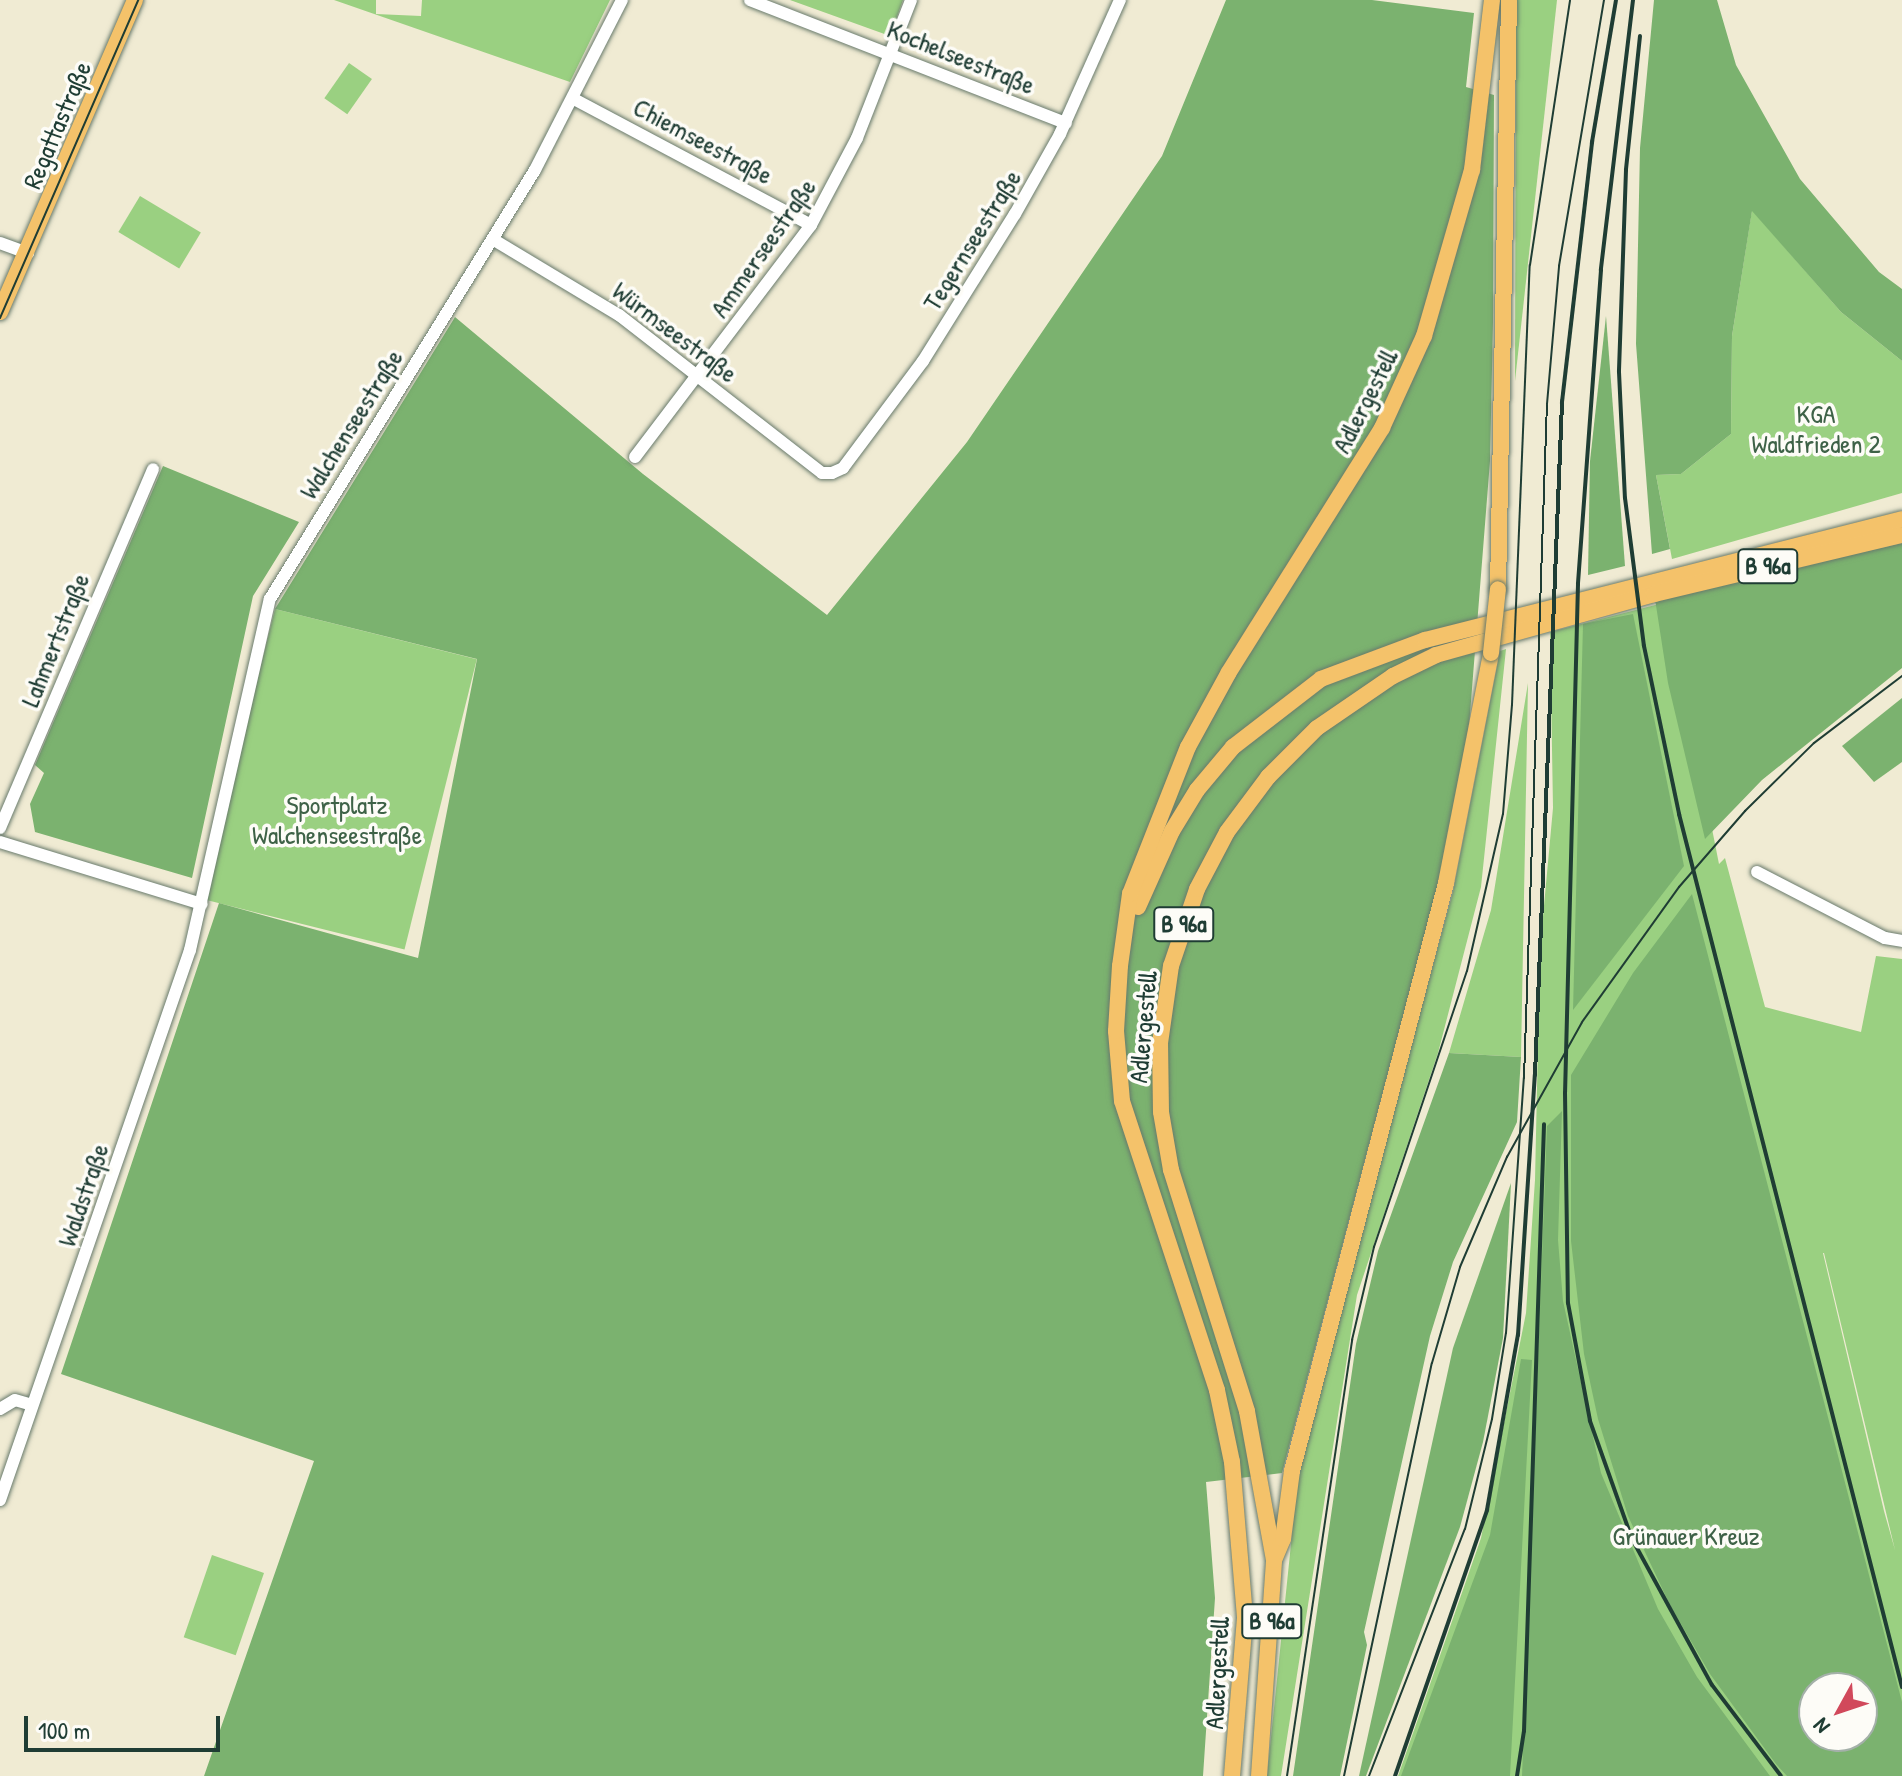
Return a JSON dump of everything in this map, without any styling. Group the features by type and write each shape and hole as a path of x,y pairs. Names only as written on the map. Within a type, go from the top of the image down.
{"main road":[{"name":"Regattastraße","path":"0,312 135,0"},
{"name":"Adlergestell","path":"1232,1776 1245,1617 1232,1462 1217,1390 1122,1101 1116,1031 1120,966 1130,894 1188,747 1229,672 1375,440 1424,336 1472,170 1492,0"},
{"name":"Adlergestell","path":"1259,1776 1274,1560 1324,1335 1446,883 1491,653 1498,589 1509,0"},
{"name":"B 96a","path":"1880,532 1902,519"},
{"name":"Adlergestell","path":"1120,966 1148,877 1197,790 1233,747 1321,679 1425,640 1880,532"},
{"name":"Adlergestell","path":"1274,1560 1247,1411 1171,1170 1161,1112 1160,1043 1171,966 1197,889 1227,832 1268,777 1317,728 1393,676 1436,655 1880,532"},
{"name":"B 96a","path":"1880,532 1902,535"}],"street":[{"name":"Walchenseestraße","path":"202,904 270,599 494,240 574,99 622,0"},
{"name":"Kochelseestraße","path":"750,0 1066,123"},
{"name":"Ammerseestraße","path":"635,457 811,225 857,138 911,0"},
{"name":"Tegernseestraße","path":"822,473 843,468 923,361 1066,123 1120,0"},
{"name":"Chiemseestraße","path":"574,99 811,225"},
{"name":"Würmseestraße","path":"494,240 619,315 822,473"},
{"path":"0,243 28,253"},
{"name":"Lahmertstraße","path":"0,828 153,469"},
{"path":"0,842 202,904"},
{"path":"1757,872 1885,938 1902,941"},
{"name":"Waldstraße","path":"0,1500 202,904"},
{"path":"0,1409 15,1400 32,1405"}],"green space":[{"path":"334,0 376,0 376,14 421,16 422,0 610,0 570,82"},
{"path":"790,0 903,0 890,36"},
{"path":"1226,0 1372,0 1474,13 1466,87 1494,95 1493,322 1490,461 1467,752 1438,884 1282,1473 1206,1482 1215,1598 1203,1776 204,1776 314,1461 61,1374 219,903 418,958 477,659 275,609 455,317 643,474 827,615 967,442 1162,156"},
{"path":"1516,0 1557,0 1515,381"},
{"path":"1654,0 1717,0 1736,65 1800,179 1879,272 1902,289 1902,361 1841,312 1752,211 1732,336 1731,434 1681,474 1656,475 1670,549 1652,554 1636,344 1640,148"},
{"path":"349,63 372,79 347,114 324,98"},
{"path":"140,196 201,233 179,269 118,232"},
{"name":"KGA Waldfrieden 2","path":"1752,210 1841,312 1902,361 1902,493 1672,559 1656,475 1681,474 1731,434 1732,336"},
{"path":"1606,316 1625,566 1588,575 1590,461"},
{"path":"163,466 299,522 253,596 192,878 35,832 30,804 44,773 35,765"},
{"path":"1902,543 1902,668 1762,780 1705,839 1668,683 1655,599"},
{"name":"Grünauer Kreuz","path":"1667,602 1719,864 1725,858 1765,1007 1861,1032 1876,956 1902,959 1902,1776 1398,1776 1481,1538 1526,1313 1535,1180 1540,949 1553,808 1550,632","holes":["1824,1253 1895,1550 1884,1511"]},
{"name":"Sportplatz Walchenseestraße","path":"275,609 477,659 404,949 203,899"},
{"path":"1633,614 1684,866 1573,1010 1583,624"},
{"path":"1506,649 1481,887 1438,1053 1357,1295 1281,1776 1267,1776 1297,1486 1319,1382 1453,892 1500,651"},
{"path":"1528,683 1521,1057 1449,1053 1491,910"},
{"path":"1902,698 1902,762 1874,782 1842,746"},
{"path":"1692,894 1902,1702 1902,1776 1787,1776 1710,1674 1670,1605 1628,1516 1598,1419 1584,1354 1571,1241 1571,1075 1633,973"},
{"path":"1449,1053 1521,1057 1517,1122 1453,1262 1430,1336 1364,1632 1367,1645 1340,1776 1293,1776 1356,1344 1378,1251"},
{"path":"1562,1111 1558,1240 1563,1301 1601,1473 1658,1609 1697,1677 1770,1776 1522,1776 1547,1126"},
{"path":"1511,1183 1503,1338 1483,1442 1460,1527 1366,1776 1359,1776 1453,1348"},
{"path":"1521,1359 1532,1360 1510,1776 1401,1776 1490,1535"},
{"path":"212,1555 264,1573 236,1655 184,1637"}],"tram line":[{"path":"0,318 138,0"},
{"path":"1287,1776 1352,1340 1374,1247 1467,971 1503,814 1512,705 1530,265 1570,0"},
{"path":"1369,1776 1465,1529 1492,1419 1506,1333 1524,1078 1547,404 1559,266 1604,0"},
{"path":"1344,1776 1432,1363 1460,1267 1507,1157 1582,1022 1679,887 1745,811 1814,743 1902,676"}],"railway":[{"path":"1395,1776 1487,1510 1518,1335 1535,1075 1562,402 1592,142 1616,0"},
{"path":"1633,0 1601,270 1578,584 1565,1093 1568,1303 1590,1421 1632,1539 1712,1685 1781,1776"},
{"path":"1640,36 1626,170 1619,372 1625,498 1644,646 1679,814 1902,1687"},
{"path":"1517,1776 1524,1731 1544,1124"}]}
